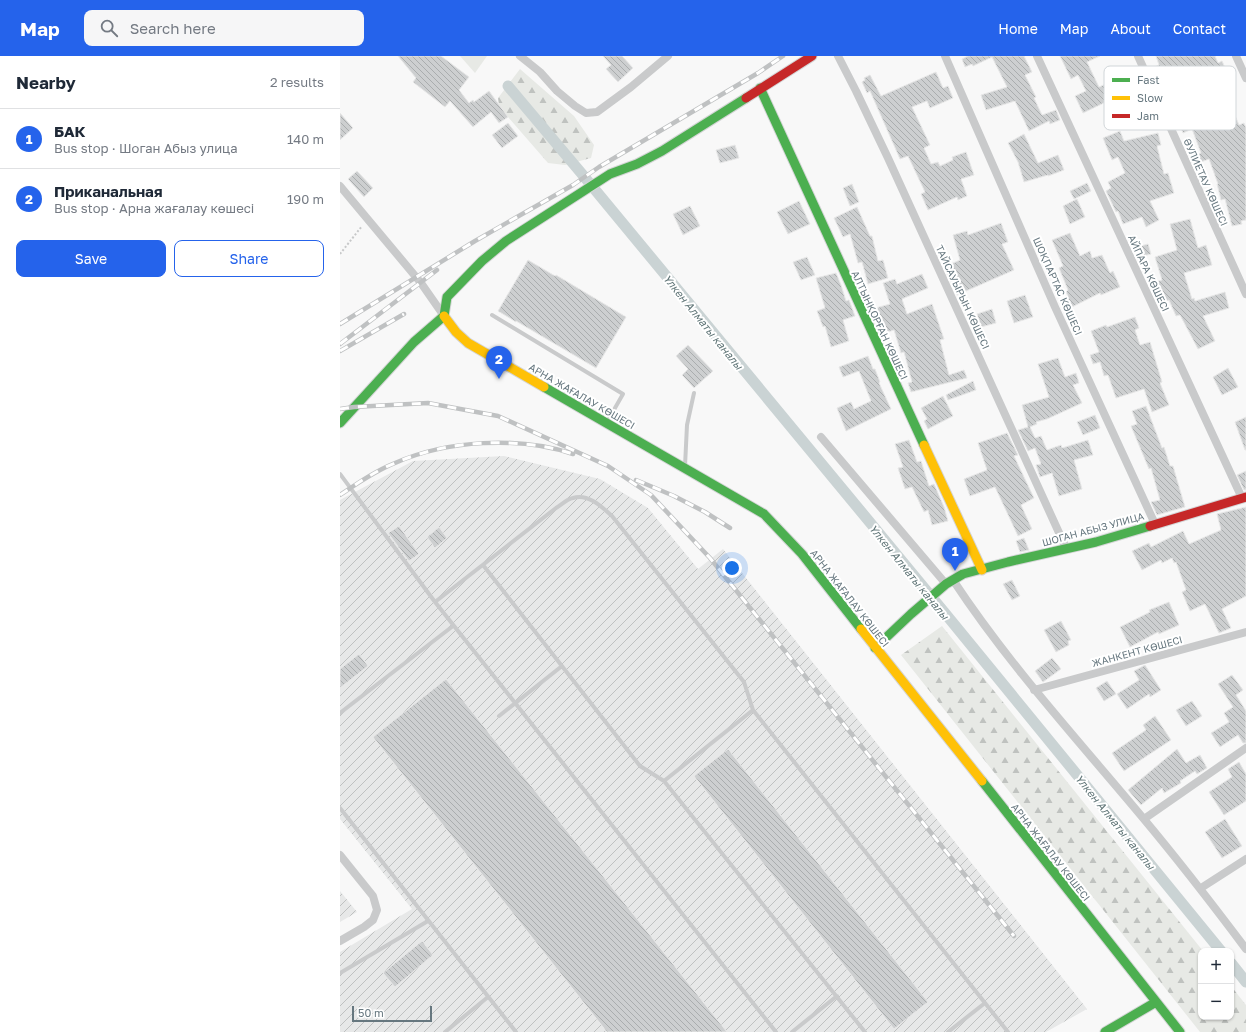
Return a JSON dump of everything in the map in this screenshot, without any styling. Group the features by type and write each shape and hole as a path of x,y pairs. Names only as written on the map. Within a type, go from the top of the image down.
{"street":[{"path":"520,56 540,72 557,91 586,113 597,112 631,87 668,56"},
{"path":"340,424 414,342 444,316 447,297 482,260 506,241 610,174 637,164 662,151 812,56"},
{"name":"ТАЙСАУЫРЫН КӨШЕСІ","path":"838,56 895,172 1066,548"},
{"name":"ШОҚПАРТАС КӨШЕСІ","path":"945,56 1055,307 1155,524"},
{"name":"АЙПАРА КӨШЕСІ","path":"1037,56 1244,497"},
{"name":"ӘУЛИЕТАУ КӨШЕСІ","path":"1138,56 1143,66"},
{"path":"1236,56 1246,78"},
{"name":"АЛТЫНҚОРҒАН КӨШЕСІ","path":"760,88 887,367 982,570"},
{"name":"ӘУЛИЕТАУ КӨШЕСІ","path":"1172,130 1246,294"},
{"name":"АРНА ЖАҒАЛАУ КӨШЕСІ","path":"340,186 416,278 456,332 468,343 764,514 802,554 1180,1032"},
{"path":"821,437 966,599 1034,690 1201,888 1246,949"},
{"name":"ШОГАН АБЫЗ УЛИЦА","path":"875,648 911,614 950,582 963,574 1108,538 1244,497"},
{"name":"ЖАНКЕНТ КӨШЕСІ","path":"1034,690 1246,632"},
{"path":"1144,819 1246,748"},
{"path":"340,855 373,896 377,910 373,920 340,941"},
{"path":"1201,888 1246,859"},
{"path":"1105,1032 1156,1002"}],"lane":[{"path":"492,315 623,394 607,423"},
{"path":"684,469 687,425 694,393"},
{"path":"340,474 434,602 776,1032"},
{"path":"434,602 556,508 573,497 587,498 600,504 612,516 744,682 753,710 1008,1032"},
{"path":"483,565 640,766 664,781 866,1032"},
{"path":"340,713 453,626"},
{"path":"499,716 562,666"},
{"path":"664,781 753,710"},
{"path":"340,808 516,1032"},
{"path":"340,973 428,921"},
{"path":"792,1032 837,996"},
{"path":"445,1032 488,997"},
{"path":"948,1032 985,1003"}],"path":[{"path":"340,254 368,219"}],"shaded area":[{"path":"504,456 600,479 648,508 698,569 723,549 1087,1009 1046,1032 340,1032 340,952 412,909 340,819 340,500 413,461"},
{"path":"340,891 357,912 340,922"}],"green space":[{"path":"460,56 487,56 475,73"},
{"path":"520,69 574,116 594,145 591,158 565,165 548,163 508,117 499,105 498,98"},
{"path":"942,626 1201,948 1198,948 1198,1020 1234,1020 1234,990 1246,1005 1246,1032 1200,1032 901,655"}],"building":[{"path":"398,56 441,56 469,77 459,90 469,103 473,100 474,102 489,91 508,117 499,123 491,112 473,127 450,101 445,107 413,82 416,78"},
{"path":"603,56 622,56 633,68 618,82 606,69 611,65"},
{"path":"968,56 1024,56 1032,72 1025,75 1036,97 1034,98 1042,115 1056,110 1060,120 1050,124 1049,121 1029,131 1015,101 986,110 981,95 1007,87 992,57 973,66 972,64 965,67 962,59"},
{"path":"1060,56 1100,56 1087,62 1099,87 1104,85 1104,103 1083,113 1075,96 1086,91 1078,75 1071,79"},
{"path":"1156,56 1215,56 1218,63 1222,61 1224,66 1157,66 1159,65"},
{"path":"936,72 943,88 948,86 953,98 930,108 927,101 912,107 930,145 924,148 931,164 938,162 940,166 953,160 952,157 966,152 974,175 961,179 967,196 958,200 957,197 928,210 921,194 925,192 908,156 900,159 870,91 867,93 862,82 865,80 864,78 870,75 881,96"},
{"path":"340,113 353,128 340,140"},
{"path":"1236,118 1239,125 1244,123 1246,128 1246,220 1241,221 1242,224 1232,226 1225,199 1221,200 1218,184 1209,159 1193,165 1190,157 1201,153 1192,130 1236,130"},
{"path":"508,123 518,136 502,148 492,135"},
{"path":"1182,130 1190,130 1183,133"},
{"path":"1120,131 1124,141 1158,133 1161,145 1157,146 1164,174 1168,173 1174,193 1150,201 1159,220 1146,227 1142,217 1123,224 1118,211 1116,212 1106,191 1111,188 1108,182 1125,173 1118,157 1112,160 1103,138"},
{"path":"1024,134 1038,163 1058,155 1064,170 1024,182 1018,162 1008,143"},
{"path":"735,145 739,158 720,163 716,150"},
{"path":"357,171 373,188 364,197 348,179"},
{"path":"1087,183 1091,191 1074,199 1070,191"},
{"path":"852,184 859,202 850,206 843,188"},
{"path":"1077,199 1085,217 1070,224 1063,206"},
{"path":"799,201 810,224 788,234 777,212"},
{"path":"690,206 700,226 683,235 673,214"},
{"path":"857,207 870,236 872,236 878,261 883,260 888,278 868,284 862,262 858,263 850,234 843,237 834,218"},
{"path":"1190,219 1198,248 1206,245 1212,265 1184,273 1192,299 1194,298 1195,301 1225,292 1229,308 1203,316 1215,341 1198,349 1180,315 1176,316 1169,300 1158,303 1152,283 1162,280 1155,257 1177,250 1170,224"},
{"path":"1001,223 1008,242 1002,244 1014,270 957,295 944,267 960,260 953,235 967,231 968,235"},
{"path":"1070,233 1080,256 1090,251 1092,258 1102,255 1110,273 1113,271 1120,287 1101,295 1100,293 1068,309 1063,299 1068,296 1066,292 1068,290 1059,268 1063,266 1052,240"},
{"path":"1148,244 1151,254 1139,257 1137,247"},
{"path":"807,257 815,275 801,280 793,262"},
{"path":"528,260 626,317 596,368 498,311"},
{"path":"836,273 846,301 849,300 855,316 843,320 849,341 831,347 825,326 823,327 817,311 825,308 816,278"},
{"path":"922,274 928,288 902,299 907,314 932,304 944,339 940,340 949,375 964,370 967,378 911,392 908,383 912,382 904,352 901,353 894,330 881,334 872,309 890,304 883,283 895,279 897,284"},
{"path":"1025,295 1033,317 1014,323 1007,301"},
{"path":"992,309 996,323 981,327 977,314"},
{"path":"1135,317 1139,328 1135,330 1140,345 1150,342 1162,382 1160,383 1169,405 1152,412 1144,389 1116,398 1108,375 1104,376 1100,362 1093,364 1090,355 1099,352 1091,331"},
{"path":"688,345 713,371 694,388 682,375 688,369 676,356"},
{"path":"868,356 873,369 875,369 880,382 879,383 891,409 846,431 837,408 851,402 854,409 871,401 859,371 843,377 839,367"},
{"path":"1058,358 1065,377 1076,373 1079,383 1073,385 1082,403 1047,419 1036,422 1037,424 1030,427 1035,438 1041,436 1047,450 1061,445 1062,448 1088,440 1093,455 1074,460 1082,489 1059,496 1052,473 1040,477 1036,465 1041,464 1035,448 1028,451 1018,430 1028,427 1022,405 1049,397 1038,364"},
{"path":"1228,368 1238,387 1222,395 1213,377"},
{"path":"973,381 976,390 948,400 946,395"},
{"path":"943,396 953,416 928,429 924,421 927,419 921,408"},
{"path":"1146,406 1162,448 1164,447 1170,466 1173,466 1185,507 1157,515 1151,502 1160,500 1151,468 1149,469 1131,426 1137,424 1132,411"},
{"path":"1095,415 1100,428 1083,435 1077,422"},
{"path":"1246,417 1246,450 1245,450 1235,422"},
{"path":"1007,433 1018,455 1014,456 1034,498 1021,505 1032,529 1018,536 995,487 970,496 964,479 987,470 978,443"},
{"path":"909,440 917,462 921,461 929,486 934,484 944,507 948,521 932,525 928,510 924,512 912,487 905,489 898,468 903,467 895,444"},
{"path":"1246,471 1246,490 1244,490 1237,475"},
{"path":"1246,507 1246,596 1222,609 1231,628 1219,633 1205,604 1190,611 1182,592 1186,590 1176,562 1174,563 1172,558 1162,563 1161,560 1142,570 1132,551 1149,543 1151,547 1183,531 1189,544 1221,530 1217,514"},
{"path":"399,526 419,554 409,561 388,533"},
{"path":"439,527 447,538 435,548 427,537"},
{"path":"1024,538 1029,550 1020,552 1016,541"},
{"path":"1012,580 1020,596 1012,600 1003,584"},
{"path":"1169,602 1179,625 1159,634 1158,632 1130,647 1120,627 1150,612 1149,610"},
{"path":"1061,621 1071,640 1068,641 1069,645 1056,652 1044,630"},
{"path":"359,654 368,666 340,688 340,669"},
{"path":"1052,658 1061,669 1043,682 1035,671"},
{"path":"1145,665 1161,690 1150,697 1149,694 1127,709 1117,694 1139,680 1134,671"},
{"path":"1232,675 1243,690 1236,695 1246,711 1246,743 1243,743 1238,735 1220,747 1211,733 1229,722 1224,713 1233,707 1218,684"},
{"path":"446,679 727,1032 607,1032 373,737"},
{"path":"1107,681 1116,694 1104,701 1096,688"},
{"path":"1192,701 1202,716 1186,726 1176,710"},
{"path":"1155,716 1171,740 1124,771 1112,753 1146,730 1143,725"},
{"path":"728,749 928,1002 894,1029 694,776"},
{"path":"1177,749 1186,763 1200,755 1207,768 1197,774 1195,771 1180,781 1181,783 1164,793 1162,788 1141,805 1128,790"},
{"path":"1239,762 1246,774 1246,801 1224,815 1209,792 1232,777 1228,769"},
{"path":"1225,819 1242,846 1222,858 1205,832"},
{"path":"422,941 433,955 395,987 383,973"}],"waterway":[{"name":"Үлкен Алматы каналы","path":"508,86 944,612 1219,948"},
{"name":"Үлкен Алматы каналы","path":"1234,967 1246,982"}],"railway":[{"path":"340,324 475,241 573,185 599,167 758,73 783,56"},
{"path":"340,344 437,270"},
{"path":"340,351 404,314"},
{"path":"340,409 428,403 498,416 608,466 651,495 710,558 1014,936"},
{"path":"340,495 374,473 388,466 415,455 437,449 483,443 507,443 552,448 573,454"},
{"path":"636,480 674,496 705,512 730,528"}],"traffic: fast":[{"path":"760,88 924,445"},
{"path":"444,316 447,297 482,261 506,241 610,174 637,164 662,151 746,98"},
{"path":"340,423 414,342 444,316"},
{"path":"544,387 764,514 802,554 861,629"},
{"path":"875,648 946,584 963,574 1096,542 1150,526"},
{"path":"982,781 1180,1032"},
{"path":"1105,1032 1156,1002"}],"traffic: slow":[{"path":"444,316 456,332 468,343 544,387"},
{"path":"924,445 982,570"},
{"path":"861,629 982,781"}],"traffic: jam":[{"path":"746,98 812,56"},
{"path":"1150,526 1246,497"}],"place":[{"name":"Приканальная","path":"499,379"},
{"name":"БАК","path":"955,571"}]}
